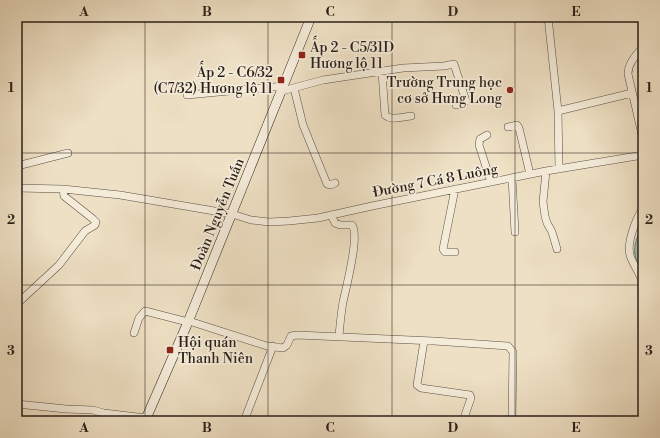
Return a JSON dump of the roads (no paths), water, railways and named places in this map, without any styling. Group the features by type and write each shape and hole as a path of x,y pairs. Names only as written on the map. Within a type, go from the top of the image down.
{"main road":[{"name":"Đoàn Nguyễn Tuấn","path":"148,420 311,17"}],"street":[{"path":"344,17 350,17"},
{"path":"548,17 558,111 559,169"},
{"path":"643,47 632,61 628,69 643,139"},
{"path":"187,95 294,88 323,80 403,68 444,66 454,64 466,101 463,104 456,105"},
{"path":"382,72 385,115 388,118 410,116"},
{"path":"294,88 303,125 327,184 331,185 335,183"},
{"path":"558,111 632,93"},
{"path":"508,127 517,125 519,128 530,174"},
{"path":"487,135 480,139 479,145 491,182"},
{"path":"17,166 68,153"},
{"name":"Đường 7 Cá 8 Luông","path":"17,188 63,189 120,195 232,214 252,220 289,222 331,215 530,174 643,155"},
{"path":"546,171 544,202 545,216 557,249"},
{"path":"512,178 515,232"},
{"path":"19,302 59,265 85,231 96,222 64,196 63,189"},
{"path":"455,189 443,249 445,252 455,252"},
{"path":"643,208 637,216 630,242 630,256 642,278 643,286"},
{"path":"331,215 335,223 340,225 352,225 354,231 352,264 344,301 339,336"},
{"path":"134,333 139,318 145,311 283,348 287,345 291,336 339,336 505,346 511,348 512,352 512,421"},
{"path":"424,341 417,385 421,388 470,395 471,398 463,421"},
{"path":"244,421 273,346"},
{"path":"17,404 93,410 148,420"},
{"path":"257,421 264,421"}],"water":[{"path":"643,223 643,272 636,259 635,248"}],"place":[{"name":"Ấp 2 - C5/31D Hương lộ 11","path":"302,55"},
{"name":"Ấp 2 - C6/32 (C7/32) Hương lộ 11","path":"281,80"},
{"name":"Trường Trung học cơ sở Hưng Long","path":"510,90"},
{"name":"Hội quán Thanh Niên","path":"170,350"}]}
